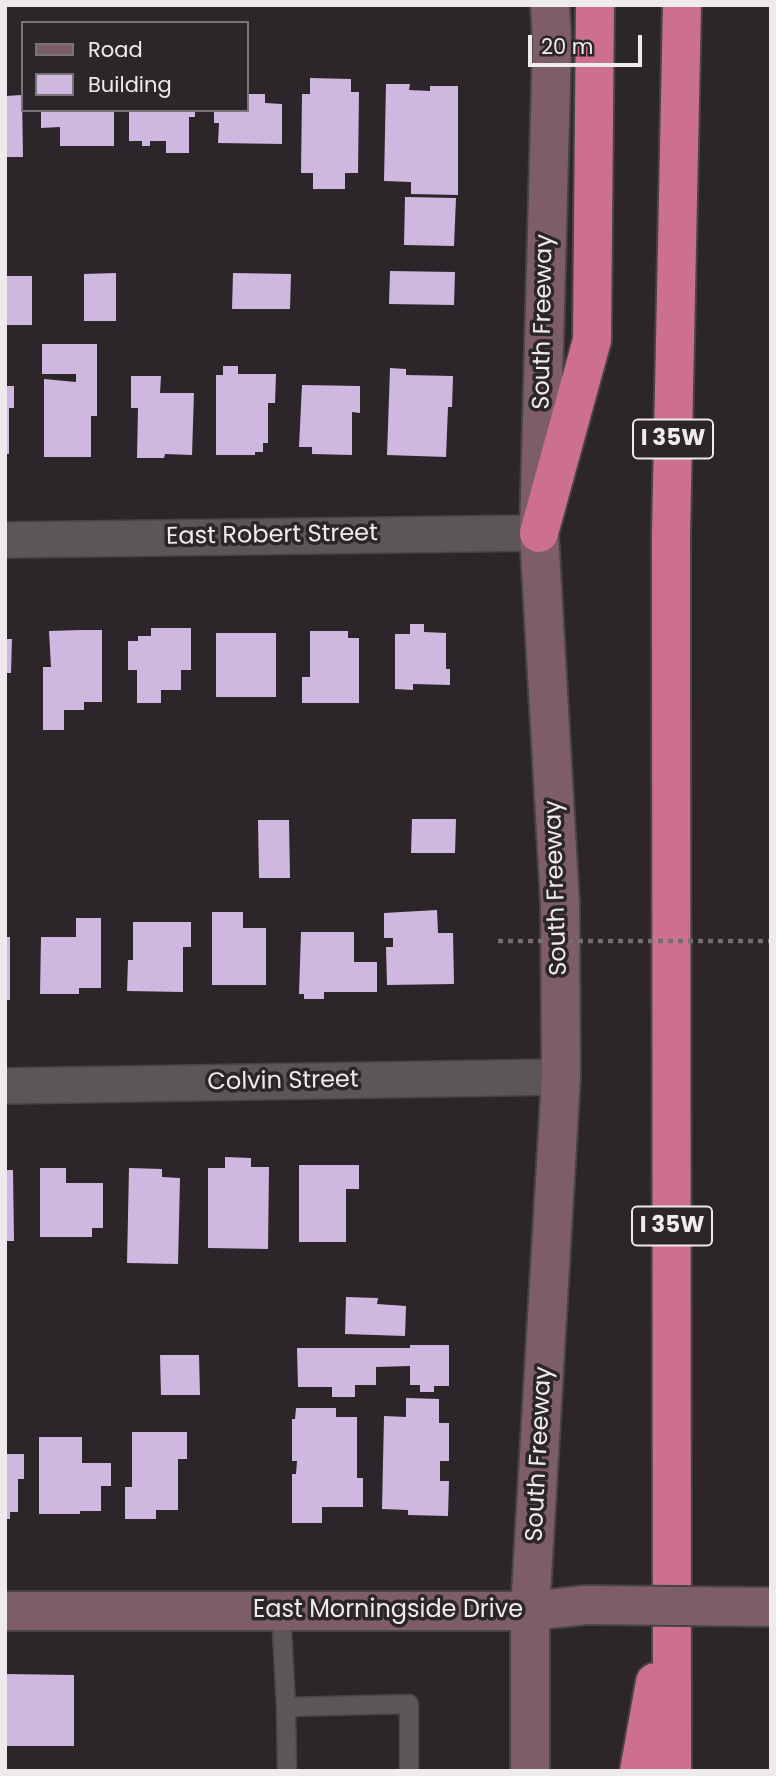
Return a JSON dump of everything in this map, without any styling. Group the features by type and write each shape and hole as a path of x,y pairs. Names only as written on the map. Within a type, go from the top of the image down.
{"highway":[{"path":"539,533 592,340 595,5"},
{"name":"I 35W","path":"672,1771 671,535 682,5"},
{"path":"639,1771 659,1658 672,1499"}],"main road":[{"name":"South Freeway","path":"530,1771 530,1611 561,1077 560,903 539,533 552,43 550,5"},
{"name":"East Morningside Drive","path":"5,1611 530,1611 586,1605 771,1607"}],"street":[{"name":"East Robert Street","path":"5,540 539,533"},
{"name":"Colvin Street","path":"5,1086 561,1077"}],"lane":[{"path":"281,1611 286,1771"},
{"path":"286,1707 409,1704 409,1771"}],"path":[{"path":"498,941 771,941"}],"building":[{"path":"310,78 351,79 351,92 359,92 358,173 345,173 345,189 313,189 313,173 301,173 302,94 310,94"},
{"path":"386,84 410,84 409,90 430,91 430,86 458,86 458,195 411,194 411,182 384,181"},
{"path":"248,94 265,94 265,103 282,104 282,144 218,143 219,123 214,123 214,112 248,112"},
{"path":"21,95 23,157 5,157 5,96"},
{"path":"41,112 114,112 114,146 60,146 60,127 41,128"},
{"path":"129,112 195,112 195,117 189,117 189,153 166,153 166,141 150,141 150,146 142,146 142,141 129,141"},
{"path":"405,197 456,198 454,246 404,245"},
{"path":"390,271 455,272 454,305 389,304"},
{"path":"116,273 116,321 84,321 84,274"},
{"path":"233,273 291,274 290,309 232,309"},
{"path":"5,276 32,276 32,325 5,325"},
{"path":"42,344 97,344 97,416 91,416 91,457 44,457 44,379 76,382 76,374 42,374"},
{"path":"223,366 238,366 238,374 276,374 275,403 268,403 268,443 263,443 263,452 255,452 255,455 216,455 216,375 223,375"},
{"path":"390,368 406,369 406,375 453,376 452,407 448,407 446,457 387,455"},
{"path":"131,376 161,376 160,393 194,393 192,455 165,454 164,458 137,458 138,408 131,408"},
{"path":"302,385 360,386 360,413 352,412 352,455 312,454 312,447 299,447"},
{"path":"5,386 14,386 14,408 9,408 9,454 5,454"},
{"path":"410,624 424,624 424,632 446,633 446,669 450,669 450,685 413,684 413,690 395,689 395,634 410,634"},
{"path":"151,628 191,628 191,670 181,670 181,690 161,690 161,703 137,703 137,670 128,670 128,641 138,641 138,636 151,636"},
{"path":"102,630 102,702 84,702 84,710 64,710 64,730 43,730 43,667 51,667 49,631"},
{"path":"310,631 348,631 348,638 359,638 359,703 302,703 302,677 310,677"},
{"path":"216,633 276,633 276,697 216,697"},
{"path":"5,639 12,639 11,673 5,673"},
{"path":"412,819 456,819 455,853 411,853"},
{"path":"258,820 289,820 290,878 259,878"},
{"path":"437,910 438,933 453,933 454,984 387,985 386,947 393,947 393,938 384,938 384,913"},
{"path":"212,912 243,912 243,928 266,928 266,985 212,985"},
{"path":"76,918 101,918 101,988 79,988 79,994 40,994 41,937 76,937"},
{"path":"133,922 191,922 191,947 183,947 183,992 127,991 128,960 133,960"},
{"path":"301,932 354,932 354,962 377,962 377,992 324,992 324,999 304,999 304,994 299,994"},
{"path":"5,937 10,937 10,1000 5,1000"},
{"path":"225,1157 251,1158 251,1167 269,1167 268,1249 208,1248 208,1168 225,1168"},
{"path":"299,1165 359,1165 359,1189 346,1189 346,1242 299,1242"},
{"path":"40,1168 66,1168 66,1183 103,1183 103,1228 92,1228 92,1237 40,1237"},
{"path":"129,1168 162,1169 162,1177 180,1178 178,1264 127,1263"},
{"path":"5,1170 13,1170 14,1241 5,1241"},
{"path":"346,1297 378,1298 377,1304 406,1306 405,1336 345,1334"},
{"path":"410,1345 449,1345 449,1386 434,1386 434,1392 420,1392 420,1385 410,1385 410,1366 376,1367 376,1385 355,1385 355,1397 332,1397 332,1387 298,1387 297,1348 410,1348"},
{"path":"160,1355 199,1355 200,1395 161,1395"},
{"path":"406,1398 439,1399 439,1423 449,1423 449,1461 440,1461 440,1481 449,1481 448,1516 408,1515 408,1510 382,1509 384,1416 406,1417"},
{"path":"296,1408 336,1408 336,1417 357,1417 357,1478 363,1478 363,1507 322,1507 322,1523 292,1523 292,1474 296,1474 297,1461 292,1461 292,1419 295,1419"},
{"path":"132,1432 187,1432 187,1459 178,1459 178,1510 156,1510 156,1519 125,1519 125,1487 132,1487"},
{"path":"39,1437 82,1437 82,1463 111,1463 111,1486 101,1486 101,1511 39,1514"},
{"path":"5,1454 24,1454 24,1479 18,1479 18,1512 10,1512 10,1519 5,1519"},
{"path":"6,1674 74,1675 74,1746 6,1746"}]}
